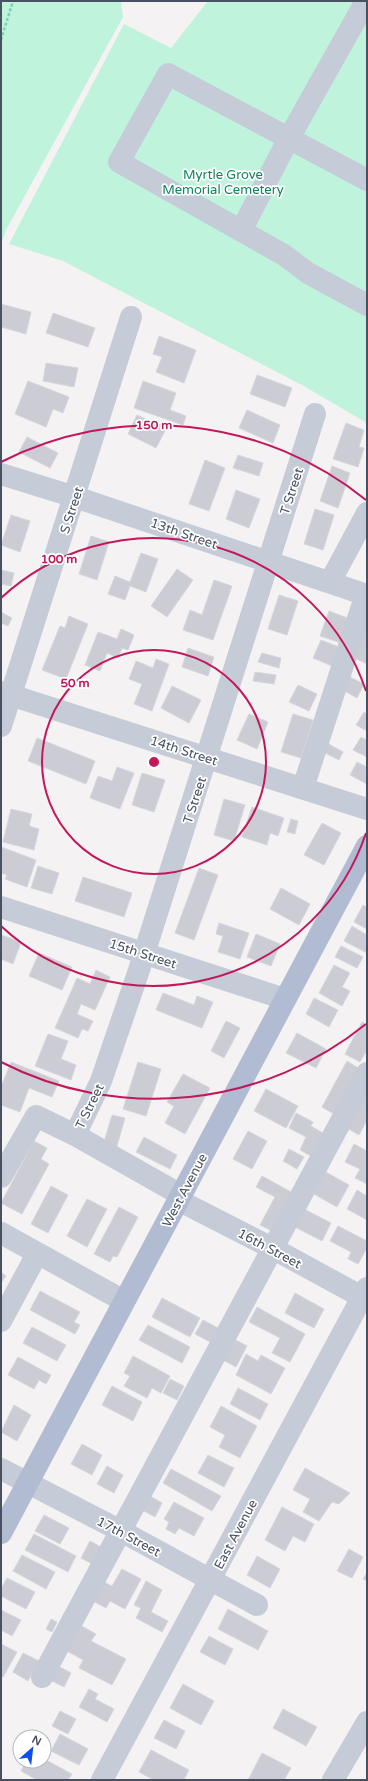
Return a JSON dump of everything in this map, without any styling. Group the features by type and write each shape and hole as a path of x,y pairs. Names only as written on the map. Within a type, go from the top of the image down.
{"main road":[{"name":"West Avenue","path":"1,1533 367,846"}],"street":[{"path":"241,231 289,138 366,1"},
{"path":"367,180 168,74 119,162 284,255 308,273 367,305"},
{"name":"S Street","path":"1,726 6,693 75,497 131,317"},
{"name":"T Street","path":"74,1135 101,1082 144,954 315,414"},
{"name":"13th Street","path":"1,474 75,497 366,595"},
{"path":"330,582 367,513"},
{"path":"303,788 366,595"},
{"name":"14th Street","path":"6,693 367,809"},
{"name":"15th Street","path":"1,907 286,999"},
{"path":"42,1677 367,1073"},
{"name":"T Street","path":"1,1177 36,1116 74,1135 180,1198"},
{"name":"16th Street","path":"180,1198 272,1248 364,1293"},
{"path":"1,1233 124,1301"},
{"path":"1,1321 37,1254"},
{"name":"East Avenue","path":"102,1780 211,1580 364,1293"},
{"name":"17th Street","path":"1,1469 121,1531 257,1605"},
{"path":"333,1780 367,1722"}],"path":[{"path":"1,40 13,1"}],"green space":[{"path":"1,1 121,1 123,17 6,230 1,244"},
{"name":"Myrtle Grove Memorial Cemetery","path":"208,1 367,1 367,423 302,385 63,261 9,244 124,24 171,48"}],"building":[{"path":"1,304 31,312 26,334 1,327"},
{"path":"53,313 95,328 88,347 46,333"},
{"path":"159,336 196,350 184,383 156,372 162,357 153,354"},
{"path":"46,363 78,368 74,387 43,381"},
{"path":"257,375 292,388 285,407 250,394"},
{"path":"28,381 69,397 63,413 53,409 46,427 15,414"},
{"path":"143,381 176,393 170,410 186,416 183,425 134,408"},
{"path":"247,410 280,425 273,443 239,428"},
{"path":"137,415 166,429 156,448 128,434"},
{"path":"346,423 364,430 359,447 364,448 358,467 333,459"},
{"path":"27,437 58,453 50,468 19,452"},
{"path":"238,455 263,463 259,476 233,468"},
{"path":"205,460 225,468 209,511 189,504"},
{"path":"332,466 350,473 338,508 320,501"},
{"path":"236,490 260,499 249,528 226,519"},
{"path":"315,509 334,515 323,550 304,544"},
{"path":"11,515 30,521 20,552 1,545"},
{"path":"91,536 109,542 97,580 79,574"},
{"path":"141,553 158,559 146,592 130,586 125,600 108,594 115,576 130,582"},
{"path":"177,569 193,580 167,617 151,606"},
{"path":"1,570 14,573 11,586 1,584"},
{"path":"214,580 232,586 213,640 183,630 190,610 202,615"},
{"path":"279,595 298,601 287,635 268,629"},
{"path":"329,611 350,619 341,643 320,636"},
{"path":"1,612 12,618 8,626 1,623"},
{"path":"69,616 88,624 66,679 42,670 60,626 65,628"},
{"path":"367,621 367,664 350,656"},
{"path":"121,629 134,635 128,650 122,648 118,658 107,653 100,671 85,665 98,632 117,639"},
{"path":"321,640 339,647 332,666 313,658"},
{"path":"188,648 214,657 208,676 182,667"},
{"path":"262,653 281,658 279,668 258,662"},
{"path":"156,659 169,664 152,711 134,704 142,684 129,679 136,661 153,668"},
{"path":"255,672 276,675 274,684 253,681"},
{"path":"348,676 364,684 357,698 341,689"},
{"path":"298,685 317,694 309,711 289,702"},
{"path":"172,686 201,700 189,723 161,708"},
{"path":"364,712 367,714 367,731 356,725"},
{"path":"249,714 268,722 257,749 237,740"},
{"path":"293,714 313,720 301,758 281,752"},
{"path":"361,737 367,740 367,757 353,750"},
{"path":"37,738 95,761 86,784 28,761"},
{"path":"327,743 343,752 339,760 323,752"},
{"path":"357,762 367,767 367,784 350,775"},
{"path":"117,767 134,773 120,809 90,798 98,776 112,781"},
{"path":"142,773 165,780 154,812 132,805"},
{"path":"224,799 245,805 234,841 214,835"},
{"path":"252,807 284,818 278,836 270,833 267,845 242,837"},
{"path":"11,809 32,814 29,826 39,829 34,850 3,842"},
{"path":"291,819 298,821 295,834 287,832"},
{"path":"322,823 341,833 324,865 304,855"},
{"path":"1,847 36,860 27,887 5,879 7,875 1,873"},
{"path":"38,866 59,873 52,894 31,888"},
{"path":"199,868 218,875 194,940 175,933"},
{"path":"83,877 132,893 124,917 75,901"},
{"path":"281,888 310,904 299,925 270,909"},
{"path":"363,905 367,907 367,929 354,922"},
{"path":"219,923 249,933 240,959 218,952 223,936 216,934"},
{"path":"352,926 367,935 367,953 344,941"},
{"path":"256,934 280,944 271,966 247,957"},
{"path":"1,935 21,942 13,964 1,959"},
{"path":"341,946 363,957 357,968 335,957"},
{"path":"39,953 72,967 62,990 29,976"},
{"path":"334,965 350,973 342,987 350,991 342,1006 319,993"},
{"path":"96,970 110,977 95,1010 81,1004 77,1014 93,1021 88,1031 82,1029 78,1038 55,1028 77,978 90,984"},
{"path":"163,993 194,1005 197,996 213,1002 202,1028 156,1010"},
{"path":"314,998 338,1010 329,1027 306,1014"},
{"path":"226,1021 240,1028 224,1058 211,1051"},
{"path":"362,1022 367,1025 367,1050 360,1062 345,1054"},
{"path":"297,1033 326,1049 316,1068 286,1053"},
{"path":"48,1034 68,1041 61,1059 76,1065 71,1080 35,1066"},
{"path":"347,1061 360,1069 334,1114 322,1107"},
{"path":"11,1062 59,1081 52,1097 29,1088 20,1112 1,1105 1,1087"},
{"path":"138,1062 161,1069 146,1116 123,1109"},
{"path":"183,1074 210,1088 185,1134 165,1123 174,1106 167,1102"},
{"path":"367,1086 367,1120 359,1135 345,1127"},
{"path":"266,1089 298,1106 286,1128 254,1111"},
{"path":"296,1113 313,1122 311,1126 323,1133 311,1156 300,1150 306,1137 289,1128"},
{"path":"112,1115 125,1118 117,1146 104,1142"},
{"path":"248,1131 267,1141 252,1169 233,1159"},
{"path":"144,1137 177,1155 170,1169 136,1152"},
{"path":"34,1141 47,1148 41,1159 49,1164 22,1214 1,1203"},
{"path":"354,1144 367,1151 367,1184 355,1178 360,1169 345,1162"},
{"path":"289,1149 304,1157 297,1169 283,1161"},
{"path":"324,1171 349,1185 337,1207 312,1193"},
{"path":"262,1176 293,1193 272,1231 260,1225 275,1197 256,1187"},
{"path":"51,1186 68,1195 48,1233 31,1224"},
{"path":"357,1190 367,1196 367,1220 347,1209"},
{"path":"87,1199 107,1209 87,1247 67,1236"},
{"path":"119,1207 138,1217 117,1257 113,1256 110,1262 94,1254"},
{"path":"304,1209 331,1223 322,1241 295,1227"},
{"path":"338,1226 367,1241 367,1248 358,1264 348,1259 351,1252 330,1241"},
{"path":"1,1272 6,1276 1,1283"},
{"path":"40,1291 80,1312 74,1322 80,1325 75,1334 30,1310"},
{"path":"295,1293 324,1309 314,1328 285,1313"},
{"path":"162,1298 200,1318 190,1337 152,1317"},
{"path":"257,1307 305,1334 290,1362 272,1353 280,1338 249,1322"},
{"path":"203,1320 220,1329 212,1343 195,1334"},
{"path":"148,1325 190,1347 182,1363 139,1340"},
{"path":"32,1327 66,1345 57,1361 23,1343"},
{"path":"234,1339 247,1346 236,1367 223,1360"},
{"path":"246,1354 258,1361 261,1355 285,1368 271,1394 236,1375"},
{"path":"133,1356 170,1376 161,1393 152,1388 147,1398 124,1386 130,1376 124,1373"},
{"path":"18,1357 51,1375 46,1384 39,1380 34,1389 8,1375"},
{"path":"170,1379 184,1386 177,1400 163,1393"},
{"path":"112,1386 142,1402 133,1421 102,1405"},
{"path":"238,1388 268,1404 260,1420 230,1404"},
{"path":"14,1405 31,1415 17,1441 1,1432"},
{"path":"221,1406 257,1426 240,1458 219,1447 225,1435 210,1427"},
{"path":"82,1444 102,1455 92,1475 71,1464"},
{"path":"208,1455 234,1468 224,1487 198,1473"},
{"path":"107,1466 123,1475 114,1493 97,1484"},
{"path":"305,1468 350,1493 339,1504 332,1502 319,1521 303,1512 310,1499 293,1490"},
{"path":"171,1469 221,1496 212,1511 163,1483"},
{"path":"150,1496 162,1503 155,1517 142,1510"},
{"path":"174,1502 204,1518 194,1536 179,1528 175,1534 166,1529 169,1522 164,1519"},
{"path":"282,1507 314,1524 305,1542 293,1536 285,1551 265,1540"},
{"path":"44,1515 69,1528 60,1544 35,1531"},
{"path":"34,1534 76,1556 68,1572 25,1550"},
{"path":"90,1541 101,1547 92,1564 81,1558"},
{"path":"349,1549 363,1557 352,1578 337,1571"},
{"path":"22,1555 55,1572 46,1589 13,1571"},
{"path":"257,1556 280,1569 270,1588 247,1575"},
{"path":"122,1569 141,1579 125,1609 110,1601 106,1608 93,1601 104,1582 112,1586"},
{"path":"367,1572 367,1581 363,1579"},
{"path":"7,1578 35,1592 26,1609 1,1596 1,1589"},
{"path":"146,1581 162,1590 151,1612 168,1621 162,1632 136,1618 141,1608 134,1605"},
{"path":"228,1609 268,1631 258,1650 218,1629"},
{"path":"1,1610 21,1620 12,1636 1,1630"},
{"path":"51,1619 57,1622 52,1632 46,1629"},
{"path":"80,1625 96,1634 91,1641 126,1659 112,1685 79,1668 83,1660 67,1651"},
{"path":"209,1636 233,1649 225,1665 200,1652"},
{"path":"1,1644 17,1652 3,1677 1,1676"},
{"path":"23,1653 39,1661 28,1681 13,1672"},
{"path":"58,1666 71,1673 64,1687 50,1680"},
{"path":"183,1684 214,1701 201,1725 170,1708"},
{"path":"89,1689 98,1694 95,1699 114,1709 107,1722 79,1707"},
{"path":"283,1709 317,1727 306,1746 273,1728"},
{"path":"60,1711 76,1719 68,1734 52,1726"},
{"path":"164,1720 185,1731 176,1749 154,1738"},
{"path":"60,1734 88,1749 79,1765 52,1752"},
{"path":"151,1750 189,1770 184,1780 154,1780 139,1772"},
{"path":"262,1753 291,1768 284,1780 248,1780"},
{"path":"52,1763 72,1774 68,1780 37,1780 21,1771 22,1769 52,1769"}]}
